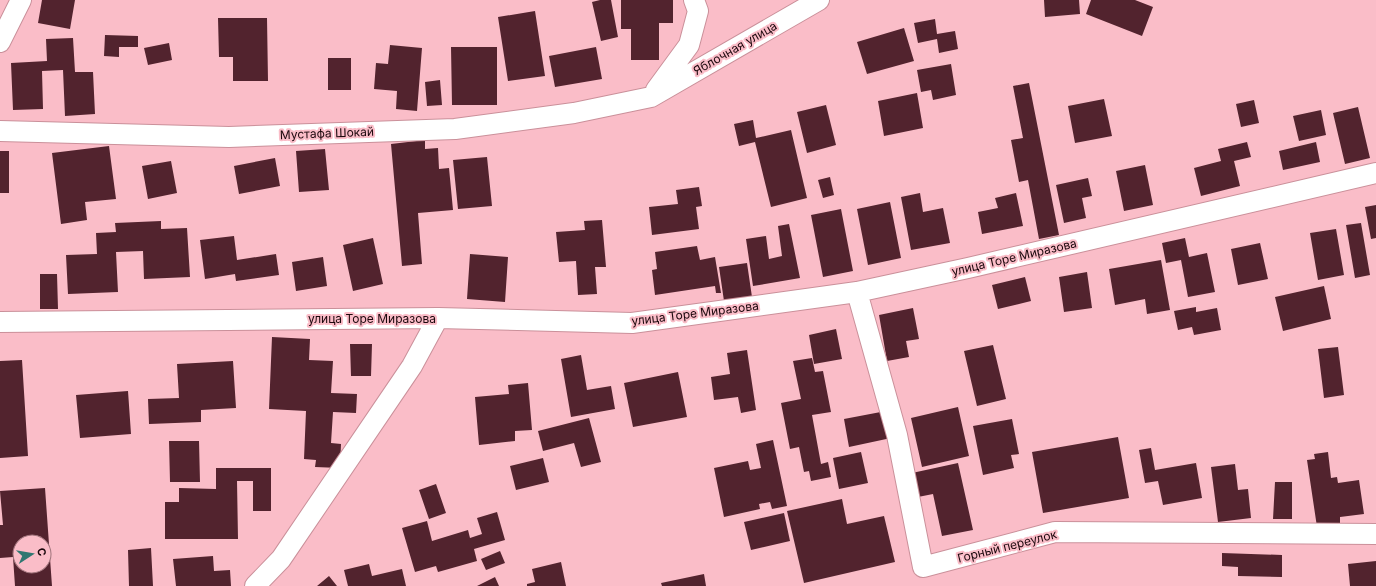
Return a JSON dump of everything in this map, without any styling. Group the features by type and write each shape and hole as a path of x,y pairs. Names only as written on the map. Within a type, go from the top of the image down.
{"street":[{"path":"0,42 21,0"},
{"path":"651,97 689,45 698,12 694,0"},
{"name":"Яблочная улица","path":"651,97 819,0"},
{"name":"Мустафа Шокай","path":"0,131 229,137 456,129 574,113 651,97"},
{"name":"улица Торе Миразова","path":"0,322 438,318 632,322 857,292 968,268 1376,173"},
{"name":"Горный переулок","path":"857,292 897,435 922,567 1055,532 1376,534"},
{"path":"255,586 281,559 412,366 438,318"}],"building":[{"path":"42,0 75,0 70,29 38,23"},
{"path":"611,0 618,37 601,41 592,2"},
{"path":"621,0 673,0 673,23 659,23 659,60 631,60 631,29 621,29"},
{"path":"1044,0 1079,0 1080,14 1045,17"},
{"path":"1091,0 1135,0 1153,7 1142,36 1086,14"},
{"path":"535,11 545,76 508,81 498,17"},
{"path":"218,18 267,18 268,81 233,81 233,57 219,57"},
{"path":"935,19 937,34 955,31 958,49 939,53 937,39 918,43 914,23"},
{"path":"904,28 914,61 867,74 857,42"},
{"path":"105,35 138,36 138,47 119,47 119,57 104,56"},
{"path":"73,38 75,72 93,72 95,114 65,116 63,70 42,71 43,109 13,110 11,63 47,61 46,39"},
{"path":"169,43 172,60 148,65 144,48"},
{"path":"390,45 422,48 417,111 396,109 397,91 374,89 376,63 388,64"},
{"path":"451,47 497,47 497,105 452,105"},
{"path":"596,47 602,79 555,87 549,56"},
{"path":"328,58 351,58 351,90 328,90"},
{"path":"951,64 956,95 933,100 931,90 921,92 917,70"},
{"path":"440,80 442,105 427,106 425,82"},
{"path":"1029,83 1059,235 1039,239 1028,180 1019,182 1011,140 1023,138 1013,86"},
{"path":"917,93 923,128 884,136 878,101"},
{"path":"1104,99 1112,136 1075,143 1068,106"},
{"path":"1254,100 1259,123 1241,127 1236,104"},
{"path":"826,105 836,145 807,153 797,112"},
{"path":"1358,107 1370,158 1345,164 1333,113"},
{"path":"1321,110 1326,135 1299,141 1293,116"},
{"path":"753,120 756,138 791,130 807,198 771,207 755,142 739,146 734,124"},
{"path":"425,140 425,149 438,148 439,169 449,168 453,210 418,213 422,264 402,266 391,144"},
{"path":"1247,142 1251,157 1234,161 1240,186 1201,196 1194,168 1221,161 1218,149"},
{"path":"1316,142 1320,162 1283,170 1279,151"},
{"path":"109,146 116,199 85,202 87,220 61,224 52,153"},
{"path":"325,149 329,190 299,192 296,151"},
{"path":"0,151 9,151 9,193 0,193"},
{"path":"487,157 492,206 458,209 453,160"},
{"path":"275,158 280,186 239,194 234,166"},
{"path":"171,161 177,193 148,199 142,166"},
{"path":"1145,165 1153,205 1124,211 1116,171"},
{"path":"830,177 834,195 823,198 818,180"},
{"path":"1088,178 1092,196 1082,198 1086,218 1064,223 1056,185"},
{"path":"699,187 702,206 696,207 699,229 652,235 649,207 678,204 676,190"},
{"path":"920,193 923,212 943,208 950,243 911,250 901,197"},
{"path":"1016,193 1023,226 982,234 978,212 998,208 995,198"},
{"path":"890,202 901,258 868,265 857,209"},
{"path":"1376,205 1376,238 1371,239 1365,207"},
{"path":"841,209 853,271 823,277 811,215"},
{"path":"602,220 606,267 595,267 597,294 578,295 576,261 559,262 556,232 585,230 584,221"},
{"path":"161,221 161,229 187,228 190,277 144,279 143,251 116,252 118,292 68,294 66,255 97,254 96,233 116,232 115,223"},
{"path":"1361,223 1370,275 1355,278 1346,225"},
{"path":"789,224 800,278 753,286 746,239 766,236 769,259 782,256 778,226"},
{"path":"1336,229 1344,275 1318,280 1310,233"},
{"path":"234,236 237,260 276,254 279,275 236,281 235,274 205,279 200,240"},
{"path":"373,238 383,284 353,291 343,245"},
{"path":"1185,238 1189,257 1207,253 1215,292 1188,297 1181,260 1166,263 1162,243"},
{"path":"1260,243 1268,279 1238,285 1231,249"},
{"path":"697,246 700,260 715,257 721,293 716,293 715,286 655,295 652,270 657,269 655,252"},
{"path":"470,254 508,257 505,302 467,299"},
{"path":"323,257 327,286 296,291 292,262"},
{"path":"1161,260 1170,310 1147,314 1145,299 1115,305 1109,269"},
{"path":"747,263 752,297 724,301 719,267"},
{"path":"1087,272 1092,308 1064,312 1059,277"},
{"path":"40,274 57,274 58,309 40,309"},
{"path":"1025,277 1031,301 998,309 992,285"},
{"path":"1324,286 1331,319 1283,331 1275,297"},
{"path":"1196,307 1196,312 1217,308 1221,330 1194,335 1192,327 1178,330 1174,311"},
{"path":"913,308 919,339 906,341 909,357 887,361 879,315"},
{"path":"836,329 842,359 814,364 809,335"},
{"path":"272,337 310,339 309,360 333,361 331,393 357,394 356,413 333,412 331,443 341,444 340,468 315,467 316,460 304,459 306,411 269,409"},
{"path":"350,344 372,344 371,376 351,376"},
{"path":"993,345 1006,399 977,406 964,351"},
{"path":"1338,347 1344,395 1324,398 1318,349"},
{"path":"747,350 756,410 741,413 738,397 714,400 711,377 730,374 727,353"},
{"path":"581,355 587,390 611,386 615,409 571,417 561,359"},
{"path":"812,358 815,372 823,371 831,412 812,415 821,464 828,462 831,477 811,481 809,471 804,472 799,447 790,449 781,403 801,399 793,361"},
{"path":"22,360 28,456 0,458 0,361"},
{"path":"233,361 236,408 201,410 201,422 149,424 148,399 179,398 177,364"},
{"path":"678,372 687,417 633,427 624,383"},
{"path":"528,383 532,430 515,431 515,441 479,445 475,397 509,394 508,385"},
{"path":"128,391 131,434 80,438 76,395"},
{"path":"958,407 969,456 922,467 911,418"},
{"path":"886,411 891,438 849,447 844,419"},
{"path":"589,418 601,462 581,467 574,443 543,451 538,431"},
{"path":"1012,419 1019,454 1011,455 1014,468 983,475 973,426"},
{"path":"1118,437 1129,498 1043,513 1032,452"},
{"path":"773,440 787,506 772,509 770,502 759,504 760,509 724,517 714,468 748,461 750,470 761,468 756,444"},
{"path":"169,441 199,441 200,482 170,482"},
{"path":"1151,448 1155,470 1196,463 1202,498 1163,505 1158,481 1145,483 1139,450"},
{"path":"861,452 868,483 839,489 833,458"},
{"path":"1328,452 1331,478 1337,477 1338,483 1359,480 1364,514 1340,517 1340,523 1317,527 1307,460 1315,459 1314,454"},
{"path":"543,458 549,482 516,490 510,466"},
{"path":"958,463 973,530 942,536 933,494 918,497 912,473"},
{"path":"1235,464 1238,490 1248,489 1251,518 1218,522 1211,467"},
{"path":"216,468 271,468 271,511 253,511 253,481 237,481 238,539 165,539 165,502 179,502 179,488 216,489"},
{"path":"1275,482 1292,482 1292,519 1273,519"},
{"path":"436,484 446,513 429,519 419,490"},
{"path":"45,488 48,534 12,534 12,557 0,558 0,525 3,525 0,491"},
{"path":"842,499 847,524 884,516 895,562 804,583 787,511"},
{"path":"497,512 505,540 474,549 477,561 438,572 436,566 415,572 402,528 427,521 432,541 468,530 470,538 482,534 477,518"},
{"path":"784,513 790,541 751,550 744,522"},
{"path":"151,548 153,586 129,586 128,550"},
{"path":"500,551 505,563 486,570 481,559"},
{"path":"1222,553 1282,555 1282,577 1238,576 1238,567 1222,566"},
{"path":"213,556 214,571 230,570 231,586 176,586 173,559"},
{"path":"1376,561 1376,586 1350,586 1348,564"},
{"path":"561,562 566,586 527,586 527,584 535,582 532,569"},
{"path":"369,564 372,576 402,569 406,586 348,586 344,570"},
{"path":"14,574 51,574 52,586 15,586"},
{"path":"704,574 706,586 662,586 661,583"},
{"path":"329,576 337,586 317,586"},
{"path":"495,577 499,586 477,586"}]}
